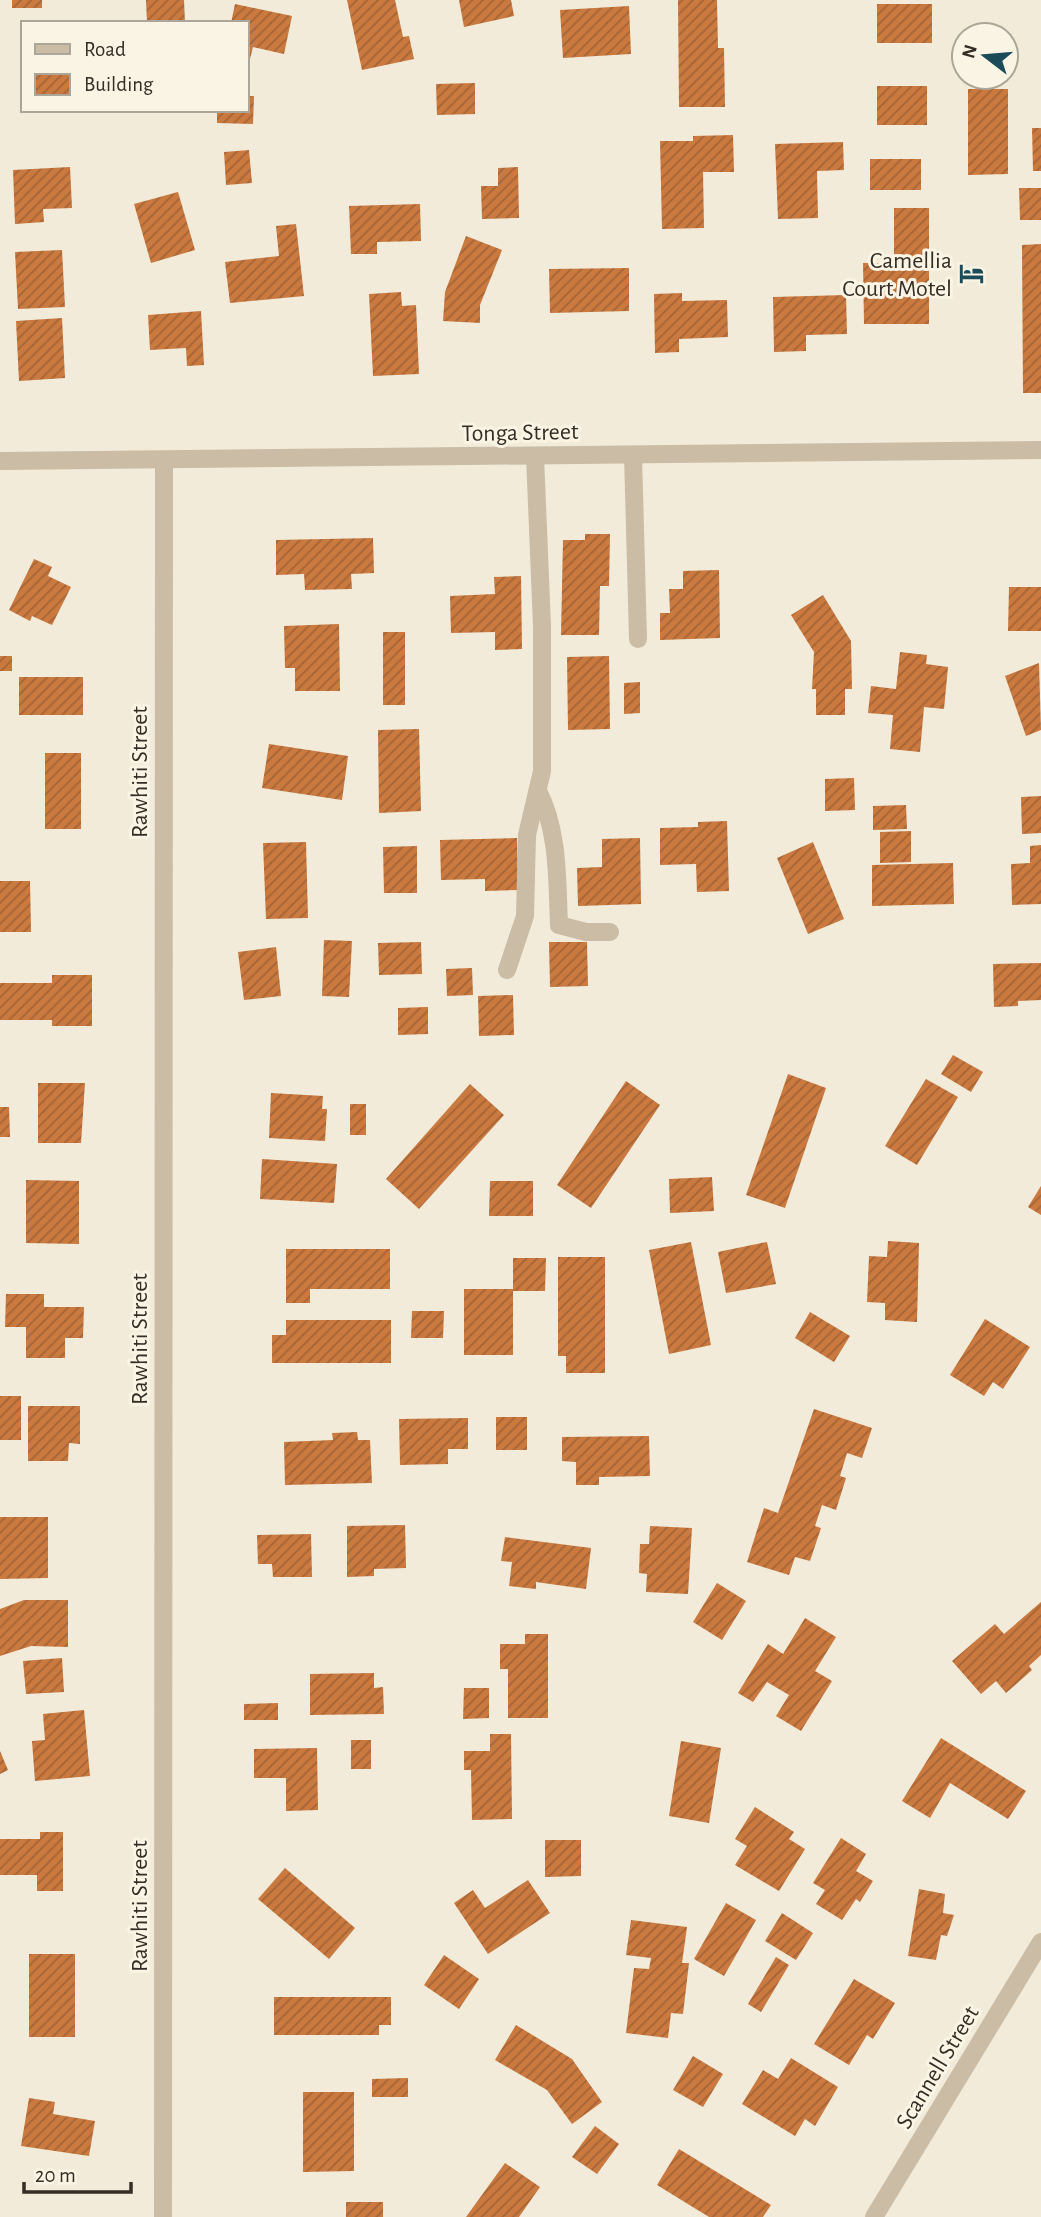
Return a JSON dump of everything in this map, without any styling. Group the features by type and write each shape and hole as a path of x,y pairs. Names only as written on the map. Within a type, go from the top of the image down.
{"street":[{"name":"Tonga Street","path":"0,461 1041,450"},
{"path":"633,455 638,639"},
{"path":"507,970 525,916 527,835 542,771 542,626 535,456"},
{"name":"Rawhiti Street","path":"163,2217 164,460"},
{"path":"538,792 548,809 552,831 559,925 586,932 610,932"},
{"name":"Scannell Street","path":"874,2217 1041,1942"}],"building":[{"path":"12,0 42,0 42,8 12,8"},
{"path":"146,0 184,0 185,21 147,21"},
{"path":"347,0 395,0 403,37 409,36 414,59 362,70"},
{"path":"459,0 511,0 514,16 464,27"},
{"path":"678,0 717,0 718,48 724,48 725,107 679,107"},
{"path":"235,4 292,16 284,54 253,47 248,67 248,21 231,21"},
{"path":"877,4 932,4 932,43 877,43"},
{"path":"629,6 631,54 563,58 560,10"},
{"path":"475,83 475,114 437,115 436,84"},
{"path":"877,86 927,86 927,125 877,125"},
{"path":"968,91 1008,91 1008,174 968,175"},
{"path":"248,96 254,96 253,124 217,123 217,112 248,112"},
{"path":"1032,128 1041,128 1041,171 1033,171"},
{"path":"733,135 734,172 703,172 704,228 662,229 660,141 693,141 693,136"},
{"path":"843,142 844,170 817,171 818,218 778,219 775,144"},
{"path":"249,150 252,183 226,185 224,152"},
{"path":"870,159 921,159 921,190 870,190"},
{"path":"70,167 72,208 43,209 44,222 15,224 13,170"},
{"path":"518,167 519,218 482,219 481,186 498,186 498,168"},
{"path":"1019,188 1041,188 1041,220 1020,220"},
{"path":"178,192 195,250 151,263 134,204"},
{"path":"420,204 421,241 377,242 377,254 351,254 349,206"},
{"path":"894,208 929,208 929,324 864,324 863,263 894,263"},
{"path":"296,224 304,296 230,303 225,262 279,256 276,226"},
{"path":"466,236 502,250 480,305 480,323 443,321 445,292"},
{"path":"1041,244 1041,393 1023,393 1022,245"},
{"path":"62,250 65,307 18,309 15,252"},
{"path":"629,268 629,311 550,313 549,269"},
{"path":"401,292 402,306 416,305 419,374 373,376 369,294"},
{"path":"682,293 682,301 727,300 728,337 679,339 679,352 655,353 654,294"},
{"path":"846,295 847,334 806,335 806,351 774,352 773,297"},
{"path":"201,311 204,365 187,366 186,348 150,350 148,315"},
{"path":"62,318 65,378 19,381 16,321"},
{"path":"585,534 610,534 609,586 600,586 599,635 561,635 563,540 585,540"},
{"path":"373,538 374,573 351,574 352,589 305,590 304,574 276,575 276,540"},
{"path":"34,559 52,567 48,576 71,587 52,625 32,616 30,621 9,610"},
{"path":"719,570 720,638 660,640 660,613 670,613 669,589 683,589 683,571"},
{"path":"521,576 522,649 495,650 495,632 451,633 450,596 495,594 494,577"},
{"path":"1009,587 1041,587 1041,631 1008,631"},
{"path":"823,595 851,641 852,689 845,689 845,715 816,715 816,689 812,689 814,652 791,615"},
{"path":"339,624 340,691 295,691 295,668 285,668 284,626"},
{"path":"383,632 405,632 405,705 383,705"},
{"path":"900,652 927,655 926,664 948,667 944,709 924,707 920,752 890,749 893,715 868,713 871,686 896,689"},
{"path":"0,656 12,656 12,671 0,671"},
{"path":"609,656 610,729 568,730 567,657"},
{"path":"1039,663 1041,730 1026,736 1005,676"},
{"path":"19,677 83,677 83,715 19,715"},
{"path":"640,682 640,713 624,714 624,683"},
{"path":"419,729 421,811 379,813 378,730"},
{"path":"269,744 348,756 342,800 262,788"},
{"path":"45,753 81,753 81,829 45,829"},
{"path":"854,778 855,810 825,811 825,779"},
{"path":"1041,796 1041,833 1022,834 1021,797"},
{"path":"906,805 907,829 873,830 873,806"},
{"path":"727,821 729,891 697,892 696,864 660,865 660,828 698,827 698,822"},
{"path":"911,831 911,862 880,863 880,832"},
{"path":"517,838 518,890 485,891 485,879 441,880 440,840"},
{"path":"640,838 641,904 578,906 577,868 602,867 602,839"},
{"path":"306,842 308,918 266,919 263,843"},
{"path":"813,842 844,919 808,934 777,858"},
{"path":"1041,845 1041,904 1012,905 1011,864 1030,863 1030,846"},
{"path":"417,846 417,893 384,893 383,847"},
{"path":"953,863 954,904 872,906 872,865"},
{"path":"0,881 30,881 31,932 0,932"},
{"path":"324,940 352,941 349,997 322,996"},
{"path":"421,942 422,974 379,975 378,943"},
{"path":"549,942 587,942 588,986 550,987"},
{"path":"276,947 281,996 244,1000 238,952"},
{"path":"1041,963 1041,1000 1018,1001 1018,1006 994,1007 993,964"},
{"path":"472,968 473,995 447,996 446,969"},
{"path":"52,975 92,975 92,1026 52,1026 52,1020 0,1020 0,983 52,983"},
{"path":"513,995 514,1035 479,1036 478,996"},
{"path":"428,1007 428,1034 398,1035 398,1008"},
{"path":"953,1055 983,1072 971,1092 941,1074"},
{"path":"788,1074 826,1088 785,1208 746,1195"},
{"path":"926,1079 958,1097 917,1165 885,1146"},
{"path":"626,1081 660,1105 591,1208 557,1185"},
{"path":"38,1083 85,1083 81,1143 38,1143"},
{"path":"470,1084 504,1115 419,1209 386,1179"},
{"path":"271,1093 323,1096 322,1109 327,1109 325,1141 269,1138"},
{"path":"350,1104 366,1104 366,1135 350,1135"},
{"path":"0,1107 9,1107 10,1137 0,1137"},
{"path":"262,1159 337,1164 334,1203 260,1199"},
{"path":"712,1177 714,1211 670,1213 669,1179"},
{"path":"26,1180 79,1181 79,1244 26,1243"},
{"path":"490,1181 533,1181 533,1216 489,1216"},
{"path":"1041,1186 1041,1215 1028,1207"},
{"path":"888,1241 919,1243 917,1322 885,1320 885,1303 867,1302 869,1256 887,1257"},
{"path":"691,1242 711,1345 669,1354 649,1250"},
{"path":"767,1242 776,1284 726,1293 718,1252"},
{"path":"286,1249 390,1249 390,1289 310,1289 310,1303 286,1303"},
{"path":"558,1257 605,1257 605,1373 566,1373 566,1356 558,1356"},
{"path":"513,1258 546,1258 545,1291 513,1291 513,1355 464,1355 464,1289 513,1289"},
{"path":"6,1294 44,1294 44,1307 84,1307 83,1338 65,1338 65,1358 26,1358 26,1327 5,1327"},
{"path":"412,1311 444,1311 443,1338 411,1338"},
{"path":"810,1312 850,1336 834,1362 795,1338"},
{"path":"985,1319 1030,1347 1003,1389 993,1382 984,1396 950,1375"},
{"path":"286,1320 391,1320 391,1363 272,1363 272,1335 286,1335"},
{"path":"0,1396 21,1396 21,1440 0,1440"},
{"path":"28,1406 80,1406 80,1444 69,1443 68,1461 28,1461"},
{"path":"814,1409 872,1428 862,1458 847,1453 840,1476 846,1478 836,1510 822,1505 815,1526 821,1528 810,1561 795,1557 789,1575 747,1562 764,1508 778,1513"},
{"path":"496,1417 527,1417 527,1450 496,1450"},
{"path":"468,1418 468,1449 448,1449 448,1464 400,1465 399,1419"},
{"path":"357,1432 358,1440 370,1440 372,1483 285,1485 284,1442 333,1440 332,1433"},
{"path":"649,1436 650,1476 599,1477 599,1485 576,1485 576,1462 562,1461 562,1437"},
{"path":"0,1517 48,1517 48,1578 0,1579"},
{"path":"405,1525 406,1568 374,1569 374,1576 347,1577 347,1526"},
{"path":"650,1526 692,1528 688,1594 646,1592 647,1574 639,1573 640,1544 649,1544"},
{"path":"311,1534 312,1577 273,1577 272,1564 258,1564 257,1535"},
{"path":"505,1537 591,1548 586,1589 536,1582 536,1589 509,1586 512,1562 501,1561"},
{"path":"717,1583 746,1601 722,1640 693,1622"},
{"path":"24,1600 68,1600 68,1647 31,1646 0,1656 0,1609"},
{"path":"1041,1602 1041,1655 1029,1666 1032,1670 1006,1693 996,1681 981,1694 952,1661 995,1624 1004,1634"},
{"path":"805,1618 836,1637 815,1671 832,1681 801,1731 776,1716 789,1695 767,1682 753,1702 738,1693 768,1644 783,1654"},
{"path":"525,1634 548,1634 548,1718 508,1718 508,1669 500,1669 500,1644 525,1644"},
{"path":"62,1658 64,1692 26,1694 23,1661"},
{"path":"374,1673 374,1688 383,1687 384,1714 310,1715 310,1674"},
{"path":"464,1688 489,1688 489,1718 463,1719"},
{"path":"278,1703 278,1720 244,1720 244,1704"},
{"path":"84,1710 90,1776 35,1781 32,1741 45,1740 43,1714"},
{"path":"490,1734 511,1734 512,1819 472,1820 471,1770 464,1770 464,1751 490,1751"},
{"path":"941,1738 1026,1791 1008,1819 950,1783 930,1818 902,1801"},
{"path":"351,1740 371,1740 371,1769 351,1769"},
{"path":"681,1741 721,1748 709,1823 669,1816"},
{"path":"317,1748 318,1810 286,1811 286,1778 254,1778 254,1749"},
{"path":"0,1751 8,1770 0,1774"},
{"path":"755,1807 794,1832 789,1839 805,1849 779,1891 735,1865 747,1846 735,1839"},
{"path":"40,1832 63,1832 63,1891 37,1891 37,1875 0,1875 0,1839 40,1839"},
{"path":"841,1838 866,1854 856,1871 873,1881 860,1902 856,1899 842,1920 816,1904 825,1890 813,1883"},
{"path":"545,1840 581,1840 581,1876 545,1877"},
{"path":"285,1868 355,1928 329,1959 258,1899"},
{"path":"528,1880 550,1913 488,1954 454,1903 473,1890 485,1908"},
{"path":"919,1889 945,1894 943,1913 954,1915 947,1936 941,1935 936,1960 908,1956"},
{"path":"726,1903 756,1920 724,1976 694,1959"},
{"path":"782,1913 813,1933 796,1960 765,1941"},
{"path":"631,1920 687,1927 682,1963 689,1963 683,2014 671,2013 668,2038 626,2033 634,1968 649,1969 651,1958 626,1955"},
{"path":"29,1954 75,1954 75,2037 29,2037"},
{"path":"444,1955 479,1979 459,2009 424,1985"},
{"path":"776,1957 789,1965 761,2012 748,2004"},
{"path":"854,1979 895,2003 873,2039 867,2035 849,2065 814,2044"},
{"path":"274,1997 391,1997 391,2025 379,2025 379,2035 274,2035"},
{"path":"516,2025 572,2059 602,2102 572,2124 547,2090 495,2060"},
{"path":"693,2056 723,2074 703,2107 673,2090"},
{"path":"791,2058 838,2087 815,2126 805,2119 795,2136 742,2104 763,2070 778,2079"},
{"path":"408,2078 408,2097 372,2097 372,2079"},
{"path":"303,2092 354,2092 354,2171 303,2172"},
{"path":"29,2098 55,2102 53,2114 95,2121 89,2156 21,2146"},
{"path":"595,2126 619,2144 597,2174 572,2157"},
{"path":"679,2149 771,2205 763,2217 709,2217 657,2185"},
{"path":"505,2163 540,2187 519,2217 466,2217"},
{"path":"346,2202 383,2202 383,2217 346,2217"}],"place":[{"name":"Camellia Court Motel","path":"972,274"}]}
